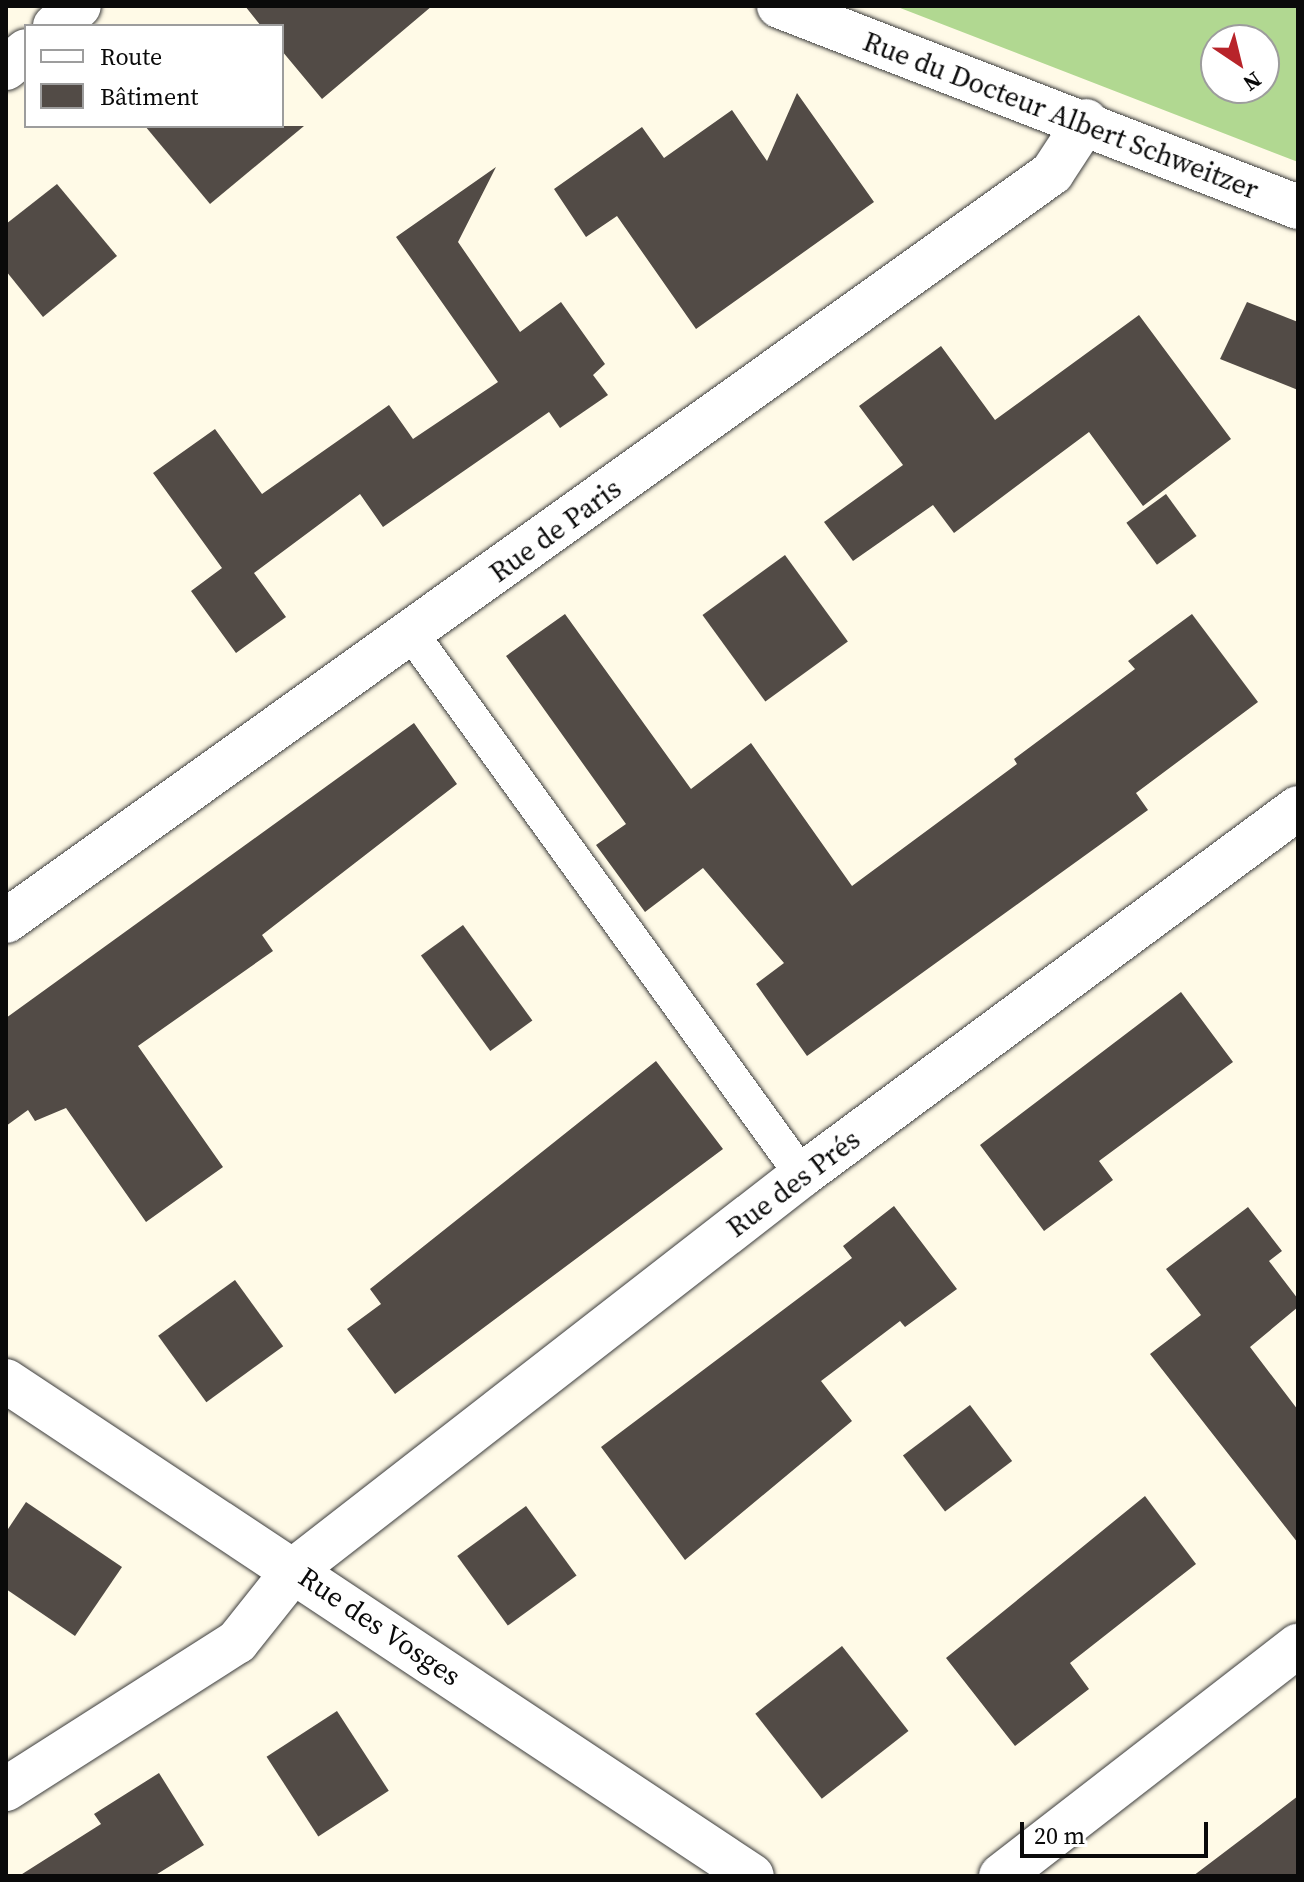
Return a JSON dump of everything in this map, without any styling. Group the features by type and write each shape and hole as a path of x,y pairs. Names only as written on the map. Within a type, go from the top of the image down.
{"street":[{"path":"57,24 79,6"},
{"name":"Rue du Docteur Albert Schweitzer","path":"779,6 1086,121 1298,207"},
{"path":"6,68 24,53"},
{"name":"Rue de Paris","path":"6,921 1052,173 1086,121"},
{"name":"Rue des Prés","path":"6,1789 237,1642 295,1569 802,1175 1298,808"},
{"name":"Rue des Vosges","path":"6,1381 295,1569 752,1876"},
{"path":"1001,1876 1298,1646"}],"lane":[{"path":"411,633 802,1175"}],"green space":[{"path":"895,6 1298,6 1298,162"}],"building":[{"path":"245,6 432,6 322,99 284,53 284,24 259,24"},
{"path":"797,93 874,202 696,329 617,216 586,237 554,189 642,127 664,158 732,110 767,161"},
{"path":"304,126 210,204 147,128"},
{"path":"496,167 458,242 520,332 561,302 605,364 593,375 608,395 560,428 549,412 383,527 360,494 254,573 286,617 236,653 191,591 222,568 153,473 215,429 262,494 389,405 413,439 498,382 396,237"},
{"path":"57,184 117,256 43,317 6,271 6,224"},
{"path":"1247,302 1298,322 1298,390 1220,359"},
{"path":"1139,315 1231,439 1143,506 1089,432 954,533 933,505 853,561 824,522 903,465 859,406 941,346 995,420"},
{"path":"1166,494 1197,536 1157,565 1126,523"},
{"path":"785,555 848,642 765,702 702,615"},
{"path":"565,614 691,789 751,743 852,886 1017,764 1014,759 1135,669 1128,661 1192,614 1258,702 1136,793 1148,810 807,1056 756,984 784,963 703,868 645,912 596,845 626,824 506,656"},
{"path":"414,723 457,784 262,935 273,951 138,1046 223,1167 146,1222 66,1108 35,1121 28,1110 6,1126 6,1018"},
{"path":"463,925 532,1020 490,1051 421,956"},
{"path":"1181,992 1233,1062 1099,1161 1113,1180 1044,1231 980,1145"},
{"path":"656,1061 723,1149 395,1394 347,1329 381,1304 370,1289"},
{"path":"894,1206 957,1289 905,1327 900,1321 821,1381 852,1421 685,1560 601,1447 852,1258 843,1246"},
{"path":"1248,1207 1282,1251 1269,1261 1298,1299 1298,1307 1250,1347 1298,1410 1298,1543 1150,1354 1201,1315 1166,1269"},
{"path":"235,1280 283,1346 206,1402 158,1336"},
{"path":"970,1405 1012,1461 945,1511 903,1456"},
{"path":"1145,1496 1196,1564 1070,1663 1089,1689 1015,1746 946,1658"},
{"path":"26,1502 122,1567 75,1636 6,1589 6,1532"},
{"path":"526,1506 577,1576 508,1626 457,1556"},
{"path":"842,1646 908,1731 822,1799 755,1714"},
{"path":"337,1711 389,1791 318,1836 267,1757"},
{"path":"159,1773 204,1845 154,1876 19,1876 101,1824 94,1814"},
{"path":"1298,1796 1298,1876 1193,1876 1259,1826"}]}
